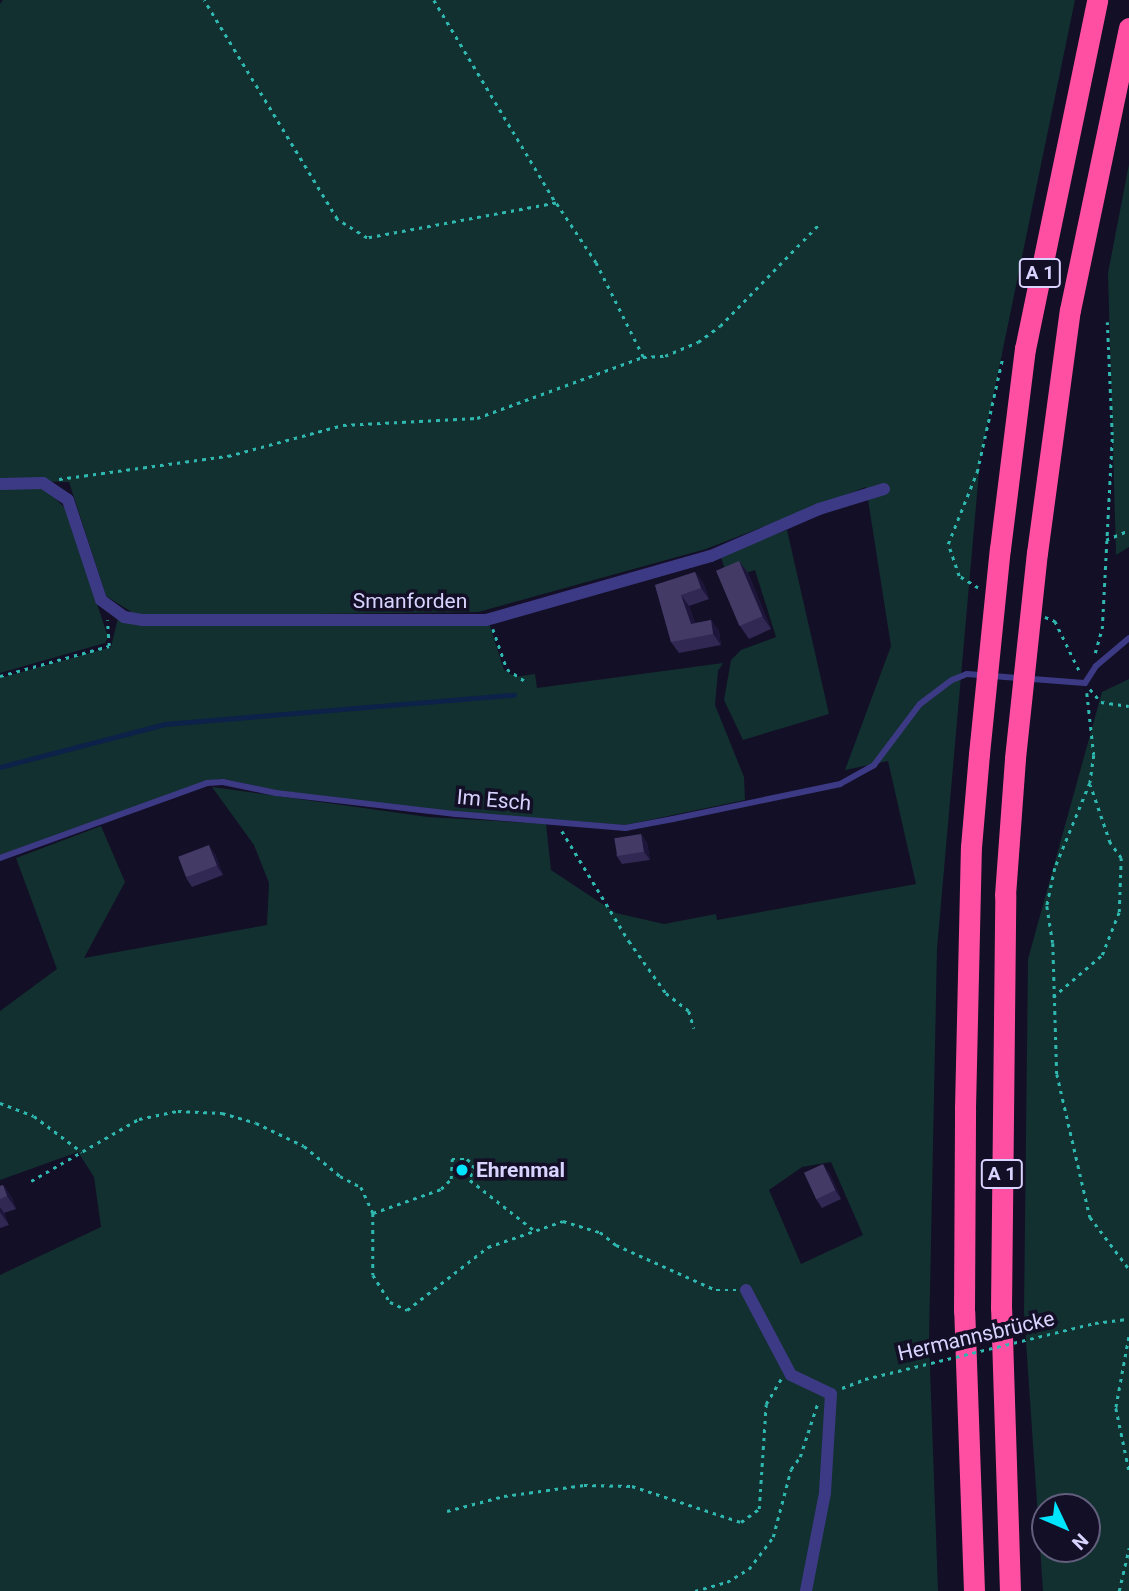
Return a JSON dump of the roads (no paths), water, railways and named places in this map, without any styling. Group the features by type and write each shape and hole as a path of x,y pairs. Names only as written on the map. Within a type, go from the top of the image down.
{"highway":[{"name":"A 1","path":"974,1591 964,1311 971,847 1000,549 1025,349 1097,0"},
{"name":"A 1","path":"1010,1591 1000,1308 1005,895 1015,758 1037,554 1070,310 1129,28"}],"street":[{"name":"Smanforden","path":"0,484 43,483 57,489 77,519 94,584 109,609 142,620 491,619 710,556 819,509 884,489"},
{"path":"746,1290 788,1371 799,1381 831,1394 825,1493 806,1591"}],"lane":[{"name":"Im Esch","path":"0,858 215,782 456,814 625,828 840,784 874,765 920,704 952,680 967,674 1085,683 1096,666 1129,638"}],"waterway":[{"path":"0,767 165,724 514,695"}],"place":[{"name":"Ehrenmal","path":"462,1170"}]}
